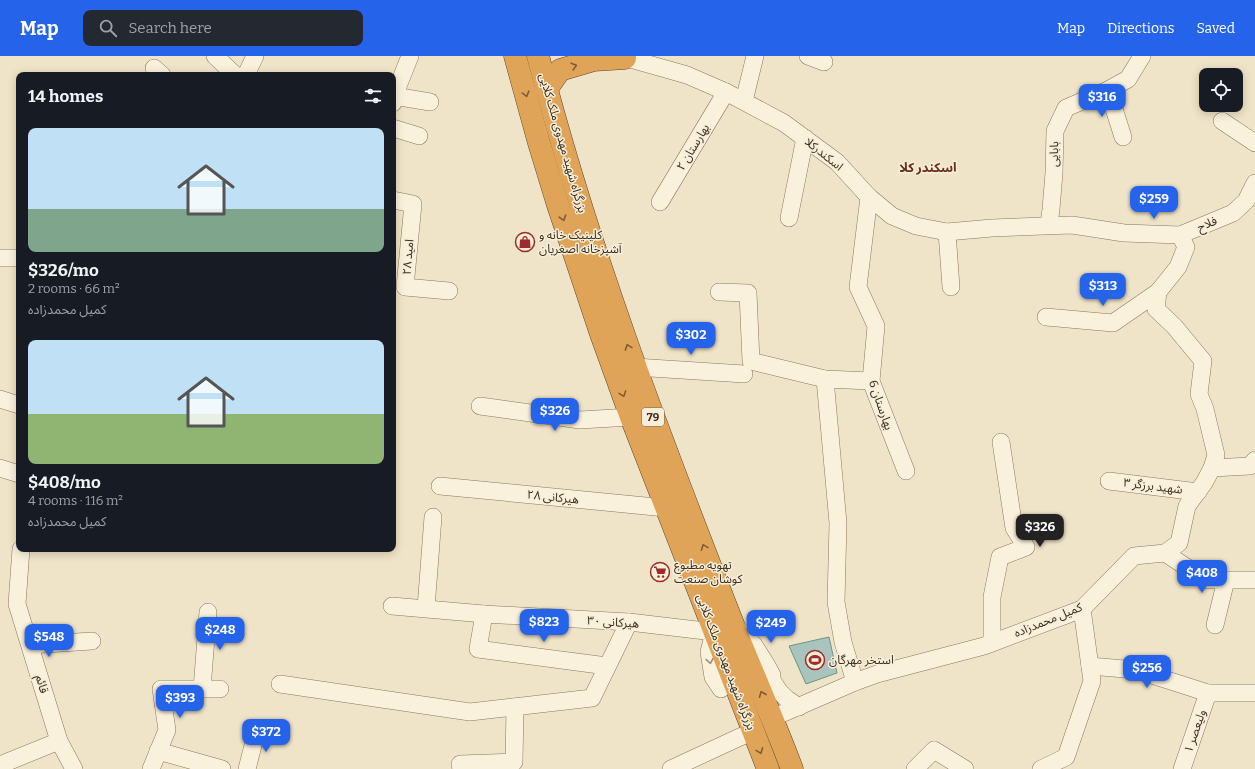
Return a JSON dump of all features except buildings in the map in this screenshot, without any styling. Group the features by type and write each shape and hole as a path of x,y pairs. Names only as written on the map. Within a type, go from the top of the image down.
{"highway":[{"name":"بزرگراه شهید مهدوی ملک کلایی","path":"515,56 557,202 601,334 666,508 724,629 772,718 792,769"},
{"name":"بزرگراه شهید مهدوی ملک کلایی","path":"538,56 546,90 577,196 724,629 753,731 768,769"},
{"path":"546,90 560,70 594,60 623,57"}],"street":[{"path":"215,56 232,72"},
{"path":"247,72 255,56"},
{"path":"396,94 410,56"},
{"path":"744,101 755,56"},
{"path":"808,56 824,62"},
{"name":"بابایی","path":"1049,225 1055,131 1066,108 1108,90 1128,79 1142,56"},
{"name":"اسکندرکلا","path":"623,57 687,75 726,92 784,123 837,162 869,197 892,216 916,226 947,232 1049,225"},
{"path":"1108,90 1123,137"},
{"name":"بهارستان ۲","path":"660,202 726,92"},
{"path":"396,100 430,102"},
{"path":"1222,122 1255,143"},
{"path":"396,129 419,136"},
{"path":"789,218 805,138"},
{"name":"فلاح","path":"1049,225 1072,225 1124,233 1180,235 1233,213 1246,201 1255,183"},
{"name":"بهارستان 6","path":"869,197 858,287 876,326 871,381 906,471"},
{"name":"امید ۲۸","path":"396,201 413,204 405,287 449,291"},
{"path":"947,232 951,287"},
{"path":"1046,317 1113,323 1158,292 1178,267 1186,247 1180,235"},
{"path":"0,258 16,258"},
{"path":"719,292 748,293 751,361 825,379 871,381"},
{"path":"1158,292 1156,308 1174,326 1203,361 1199,394 1205,408 1216,455 1212,468 1204,483 1187,506 1179,543 1165,552 1206,580 1255,580"},
{"path":"635,367 744,374"},
{"path":"825,379 838,523 836,602 843,642 855,682"},
{"path":"0,399 16,404"},
{"path":"480,406 580,420 631,417"},
{"path":"992,643 992,597 1000,557 1026,548 1014,528 1001,442"},
{"path":"1212,468 1250,466 1255,460"},
{"path":"0,468 16,473"},
{"name":"شهید برزگر ۳","path":"1109,481 1198,492"},
{"name":"هیرکانی ۲۸","path":"440,486 666,508"},
{"path":"426,608 433,516"},
{"name":"قائم","path":"22,552 17,604 60,741 74,769"},
{"name":"کمیل محمدزاده","path":"772,718 877,674 992,643 1082,609 1134,556 1165,552"},
{"path":"1215,625 1226,580"},
{"name":"هیرکانی ۳۰","path":"392,606 484,614 724,629"},
{"path":"1041,769 1067,763 1092,681 1082,609"},
{"path":"202,688 208,612"},
{"path":"484,614 478,649 608,666"},
{"path":"280,684 470,712 592,698 629,622"},
{"path":"721,689 713,677 709,652 724,629 754,645 772,675 772,680 779,691 787,699 799,707"},
{"path":"30,645 92,641"},
{"path":"1090,666 1136,670 1208,693 1255,693"},
{"path":"151,769 167,730 161,689 220,689"},
{"name":"ولیعصر ۱","path":"1182,769 1208,693"},
{"path":"461,769 460,764 514,762 515,707"},
{"path":"247,769 256,730"},
{"path":"672,769 753,731"},
{"path":"0,765 60,741"},
{"path":"915,769 934,750 965,769"},
{"path":"158,751 222,769"}],"water":[{"name":"استخر مهرگان","path":"829,637 837,673 806,684 789,646"}],"place":[{"name":"کلینیک خانه و آشپزخانه اصغریان","path":"525,242"},
{"name":"تهویه مطبوع کوشان صنعت","path":"660,572"},
{"name":"استخر مهرگان","path":"815,660"}],"district":[{"name":"اسکندر کلا","path":"928,167"}]}
